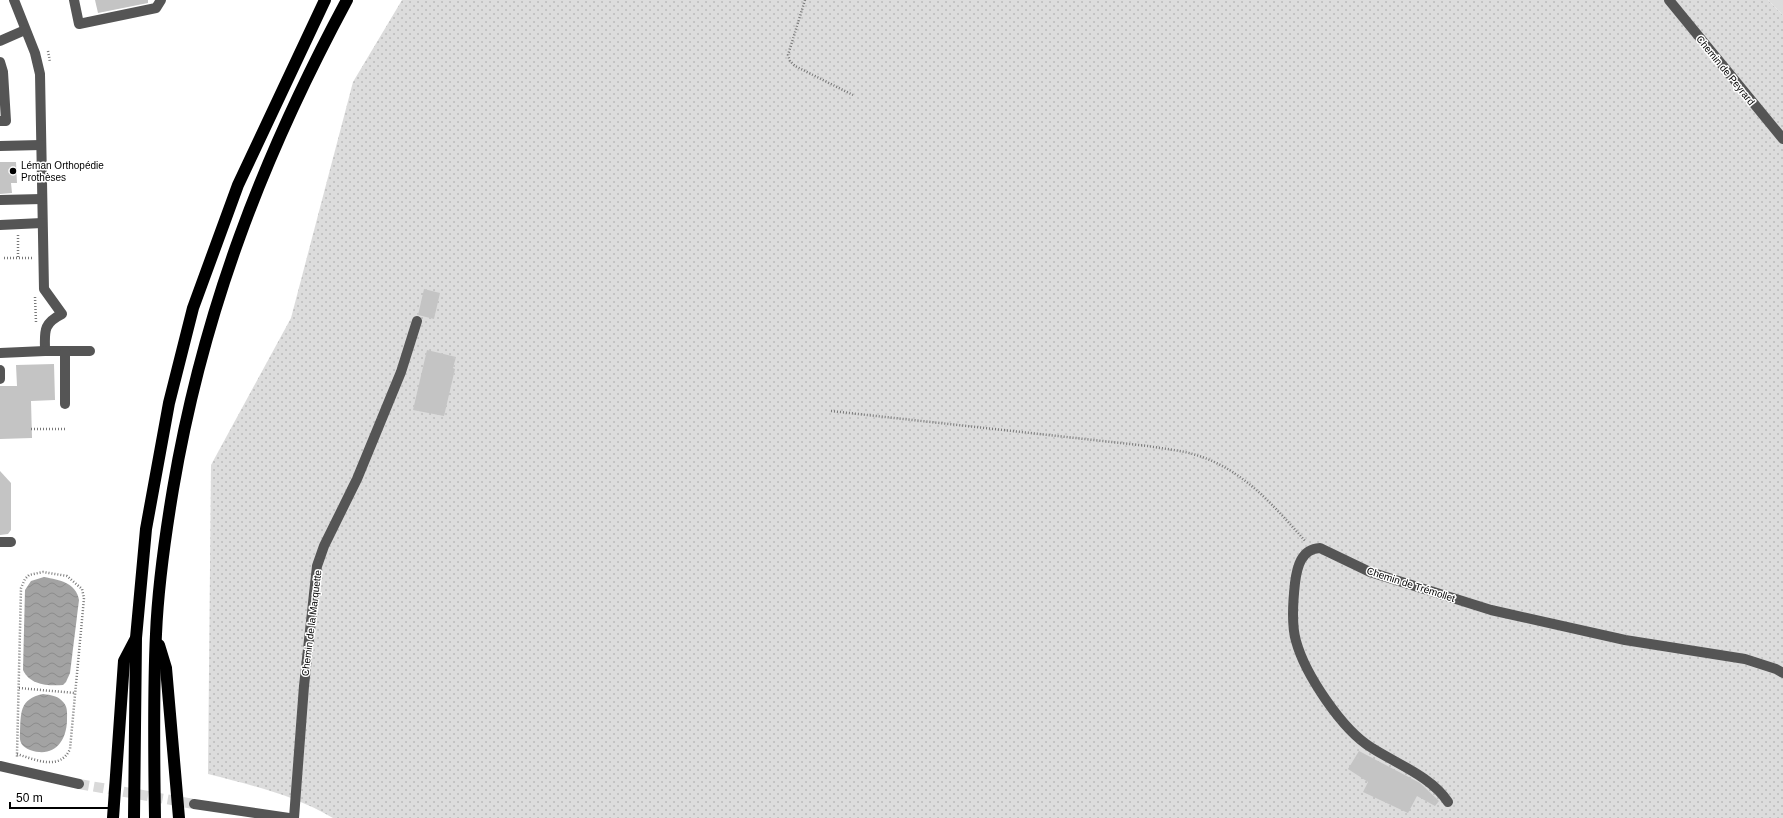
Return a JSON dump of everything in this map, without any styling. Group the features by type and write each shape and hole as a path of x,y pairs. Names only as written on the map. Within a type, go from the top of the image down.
{"highway":[{"path":"134,818 136,638 146,529 169,403 193,308 238,185 325,0"},
{"path":"155,818 153,746 156,633 162,558 191,392 218,296 244,222 269,159 296,100 347,0"},
{"path":"156,633 166,668 179,818"},
{"path":"113,818 124,662 136,638"}],"street":[{"path":"14,0 35,53 40,74 44,289 62,314 53,318 47,324 45,333 45,351"},
{"path":"74,0 79,24 156,8 161,0"},
{"name":"Chemin de Peyrard","path":"1669,0 1783,139"},
{"path":"0,41 25,30"},
{"path":"0,62 3,72 6,121 0,121"},
{"path":"0,146 41,145"},
{"path":"0,200 42,199"},
{"path":"0,225 42,223"},
{"name":"Chemin de la Marquette","path":"294,818 304,686 317,566 324,546 357,479 401,372 417,321"},
{"path":"65,351 65,404"},
{"path":"0,353 90,351"},
{"path":"0,370 0,379"},
{"path":"0,542 11,542"},
{"path":"1312,548 1305,554 1300,564 1295,583 1293,611 1295,639 1301,658 1309,673 1324,697 1359,739 1419,776 1441,793 1448,802"},
{"name":"Chemin de Trémollet","path":"1312,548 1320,548 1370,572 1491,610 1625,640 1745,659 1776,669 1783,673"},
{"path":"0,766 79,784"},
{"path":"194,804 289,818"}],"path":[{"path":"805,0 788,55 790,61 795,66 853,95"},
{"path":"18,224 18,258"},
{"path":"34,251 34,266"},
{"path":"4,258 31,258"},
{"path":"35,296 36,333 45,333"},
{"path":"831,411 1148,446 1196,455 1231,470 1252,485 1282,514 1312,548"},
{"path":"32,429 65,429"},
{"path":"17,754 50,762 58,762 66,757 70,749 84,598 82,589 66,576 43,572 29,575 25,579 21,588 19,688 17,754 17,762"},
{"path":"19,688 75,693"}],"green space":[{"path":"402,0 1768,0 1783,15 1783,818 333,818 288,797 208,774 211,465 291,318 353,82"},
{"path":"1768,0 1783,0 1783,15"}],"water":[{"path":"44,577 56,579 71,586 75,590 79,600 70,673 63,685 40,684 30,679 23,670 25,590 31,581"},
{"path":"43,694 55,696 62,701 67,709 67,721 64,736 57,747 45,752 38,752 27,749 21,742 21,713 25,703 29,699"}],"building":[{"path":"95,0 148,0 148,3 98,13"},
{"path":"0,162 16,162 17,183 11,183 12,193 0,194"},
{"path":"424,289 440,293 434,319 418,315"},
{"path":"427,350 456,357 453,368 455,369 444,416 413,410"},
{"path":"54,364 55,400 31,401 32,438 0,439 0,386 17,386 16,365"},
{"path":"0,471 11,483 11,530 8,534 0,535"},
{"path":"1359,751 1420,783 1439,801 1435,806 1417,796 1408,813 1363,792 1368,782 1348,769"}],"tunnel":[{"path":"79,784 194,804"}],"place":[{"name":"Léman Orthopédie Prothèses","path":"13,171"}]}
